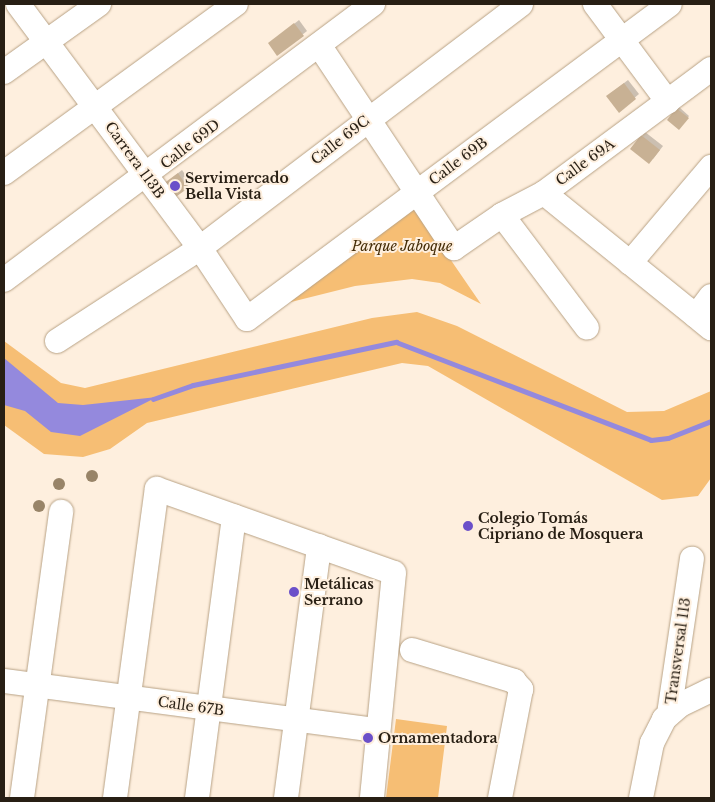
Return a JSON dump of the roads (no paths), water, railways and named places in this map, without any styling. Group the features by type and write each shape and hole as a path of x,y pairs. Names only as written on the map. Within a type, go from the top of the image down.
{"street":[{"path":"4,11 14,4"},
{"name":"Carrera 113B","path":"18,4 200,248 247,319"},
{"path":"4,72 98,4"},
{"path":"4,173 236,4"},
{"name":"Calle 69D","path":"4,280 148,177 373,4"},
{"name":"Calle 69C","path":"57,340 200,248 368,118 521,4"},
{"path":"595,4 668,102"},
{"name":"Calle 69B","path":"247,319 670,4"},
{"path":"319,45 416,193"},
{"name":"Calle 69A","path":"416,193 454,248 502,214 544,193 711,69"},
{"path":"630,263 711,167"},
{"path":"544,193 704,322 711,296"},
{"path":"502,214 587,328"},
{"path":"115,798 156,489 394,573 372,798"},
{"path":"22,798 40,686 61,512"},
{"path":"197,798 234,516"},
{"path":"286,798 319,546"},
{"name":"Transversal 113","path":"641,798 652,743 669,714 692,559"},
{"path":"412,650 514,681 521,689 500,798"},
{"name":"Calle 67B","path":"4,681 378,730"},
{"path":"669,714 711,690"}],"waterway":[{"path":"153,399 193,385 396,342 651,440 668,438 711,421"}],"place":[{"name":"Servimercado Bella Vista","path":"175,186"},
{"name":"Colegio Tomás Cipriano de Mosquera","path":"468,526"},
{"name":"Metálicas Serrano","path":"294,592"},
{"name":"Ornamentadora","path":"368,738"}],"park label":[{"name":"Parque Jaboque","path":"402,246"}]}
